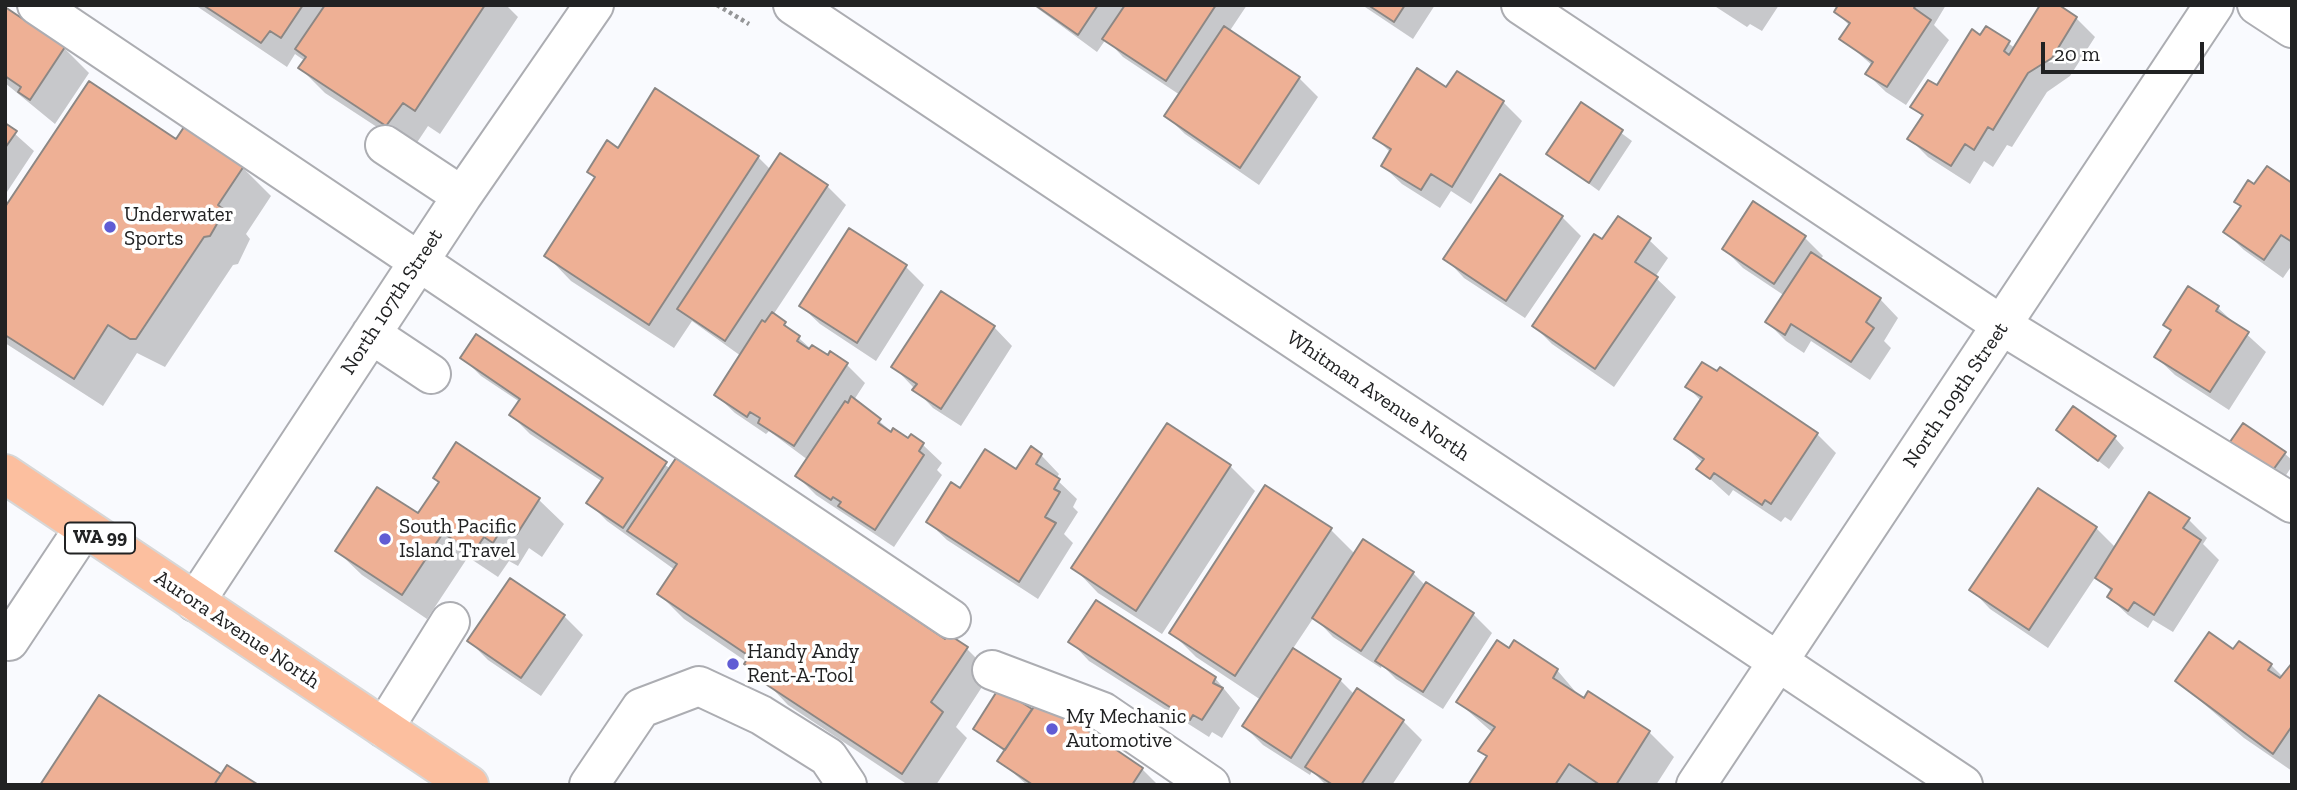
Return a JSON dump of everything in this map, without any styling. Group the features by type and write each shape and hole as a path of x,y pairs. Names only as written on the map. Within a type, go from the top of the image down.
{"highway":[{"name":"Aurora Avenue North","path":"5,474 384,729 445,778"}],"street":[{"path":"37,5 951,619"},
{"name":"North 107th Street","path":"195,601 462,196 594,5"},
{"name":"Whitman Avenue North","path":"793,5 1964,785"},
{"path":"1521,5 2003,326 2292,503"},
{"name":"North 109th Street","path":"1696,785 2214,5"},
{"path":"2257,5 2292,28"},
{"path":"385,145 462,196"},
{"path":"371,334 431,374"},
{"path":"9,641 84,528"},
{"path":"384,729 450,622"},
{"path":"992,670 1103,712 1210,785"},
{"path":"589,785 641,708 699,686 761,715 828,757 847,785"}],"building":[{"path":"203,5 303,5 281,38 270,31 261,43"},
{"path":"325,5 485,5 415,111 403,103 386,126 298,68 306,57 295,49"},
{"path":"1035,5 1098,5 1078,35"},
{"path":"1125,5 1216,5 1166,81 1102,39"},
{"path":"1368,5 1405,5 1394,22"},
{"path":"1838,5 1916,5 1914,8 1931,20 1887,87 1865,74 1873,62 1839,39 1850,23 1834,12"},
{"path":"2040,5 2059,5 2077,17 2052,58 2028,73 1993,130 1988,127 1974,150 1965,144 1951,166 1907,139 1923,115 1910,107 1928,80 1937,85 1972,29 1980,35 1986,26 2010,41 2004,51 2009,55"},
{"path":"5,7 65,47 30,100 18,92 21,87 5,76"},
{"path":"1224,26 1300,77 1240,168 1164,116"},
{"path":"1417,68 1446,87 1457,71 1504,101 1452,187 1431,174 1421,190 1381,166 1391,149 1373,138"},
{"name":"Underwater Sports","path":"89,81 176,139 184,127 244,166 218,205 223,209 218,215 221,217 210,236 204,237 136,339 130,339 108,325 74,379 5,335 5,207"},
{"path":"655,88 759,156 649,325 544,256 595,177 587,172 607,140 618,148"},
{"path":"1581,102 1623,130 1589,183 1546,154"},
{"path":"5,123 17,131 5,148"},
{"path":"780,153 828,185 725,341 677,309"},
{"path":"2267,166 2292,183 2292,242 2281,235 2264,260 2223,232 2241,206 2234,202 2248,180 2254,184"},
{"path":"1500,174 1563,216 1506,301 1443,259"},
{"path":"1753,201 1806,236 1774,284 1722,249"},
{"path":"1618,216 1651,238 1635,262 1658,277 1595,369 1532,326 1594,234 1602,239"},
{"path":"849,228 907,265 857,343 799,306"},
{"path":"1811,252 1881,298 1866,322 1874,328 1851,362 1791,324 1785,335 1765,322"},
{"path":"2188,286 2219,306 2216,311 2249,332 2210,392 2154,357 2171,330 2163,325"},
{"path":"941,291 995,326 941,409 912,390 917,384 891,367"},
{"path":"772,312 800,336 797,341 809,349 812,345 828,355 830,351 848,363 794,446 758,423 760,418 750,412 747,417 714,395 762,320 765,322"},
{"path":"476,334 667,462 623,528 586,503 603,478 509,415 520,399 460,358"},
{"path":"1702,362 1717,371 1720,367 1818,433 1771,504 1765,500 1762,505 1714,473 1710,479 1696,469 1704,459 1674,439 1702,397 1685,387"},
{"path":"851,396 881,419 878,423 891,432 893,428 908,438 911,434 924,443 919,451 924,455 875,530 838,506 841,502 833,497 831,500 795,476"},
{"path":"2073,406 2116,436 2098,461 2056,430"},
{"path":"1167,423 1231,465 1136,611 1071,568"},
{"path":"2243,423 2286,452 2268,477 2225,449"},
{"path":"456,442 540,498 517,534 504,525 493,543 484,537 473,553 443,533 402,595 335,551 377,487 418,513 439,482 433,478"},
{"path":"1031,446 1042,454 1036,464 1060,479 1054,489 1060,492 1045,517 1056,523 1019,582 926,522 951,482 960,488 985,449 1016,469"},
{"path":"676,458 945,639 948,634 968,647 931,702 943,712 902,774 761,681 764,677 744,664 749,656 657,594 677,564 627,531"},
{"path":"1265,485 1332,528 1235,676 1169,633"},
{"path":"2038,488 2097,527 2029,630 1969,590"},
{"path":"2149,492 2190,518 2183,528 2201,540 2154,615 2134,602 2128,611 2107,597 2112,589 2095,578"},
{"path":"1363,539 1414,572 1361,651 1312,618"},
{"path":"510,578 565,615 521,678 467,641"},
{"path":"1426,582 1474,613 1423,692 1375,661"},
{"path":"1096,600 1216,677 1213,683 1223,688 1202,720 1193,715 1190,720 1068,642"},
{"path":"2209,632 2233,649 2239,641 2272,664 2268,670 2280,678 2292,663 2292,726 2273,754 2175,681"},
{"path":"1497,640 1509,648 1514,640 1558,669 1553,678 1584,698 1588,691 1650,731 1616,785 1600,785 1569,764 1555,785 1468,785 1487,756 1478,751 1495,727 1456,702"},
{"path":"1293,648 1341,679 1291,758 1242,726"},
{"path":"999,688 1032,709 1005,750 973,729"},
{"path":"1357,688 1404,720 1361,785 1333,785 1305,767"},
{"path":"99,695 221,774 214,785 40,785"},
{"name":"My Mechanic Automotive","path":"1040,698 1143,768 1132,785 1033,785 997,761"},
{"path":"227,765 257,784 257,785 214,785"}],"place":[{"name":"Underwater Sports","path":"110,227"},
{"name":"South Pacific Island Travel","path":"385,539"},
{"name":"Handy Andy Rent-A-Tool","path":"733,664"},
{"name":"My Mechanic Automotive","path":"1052,729"}]}
